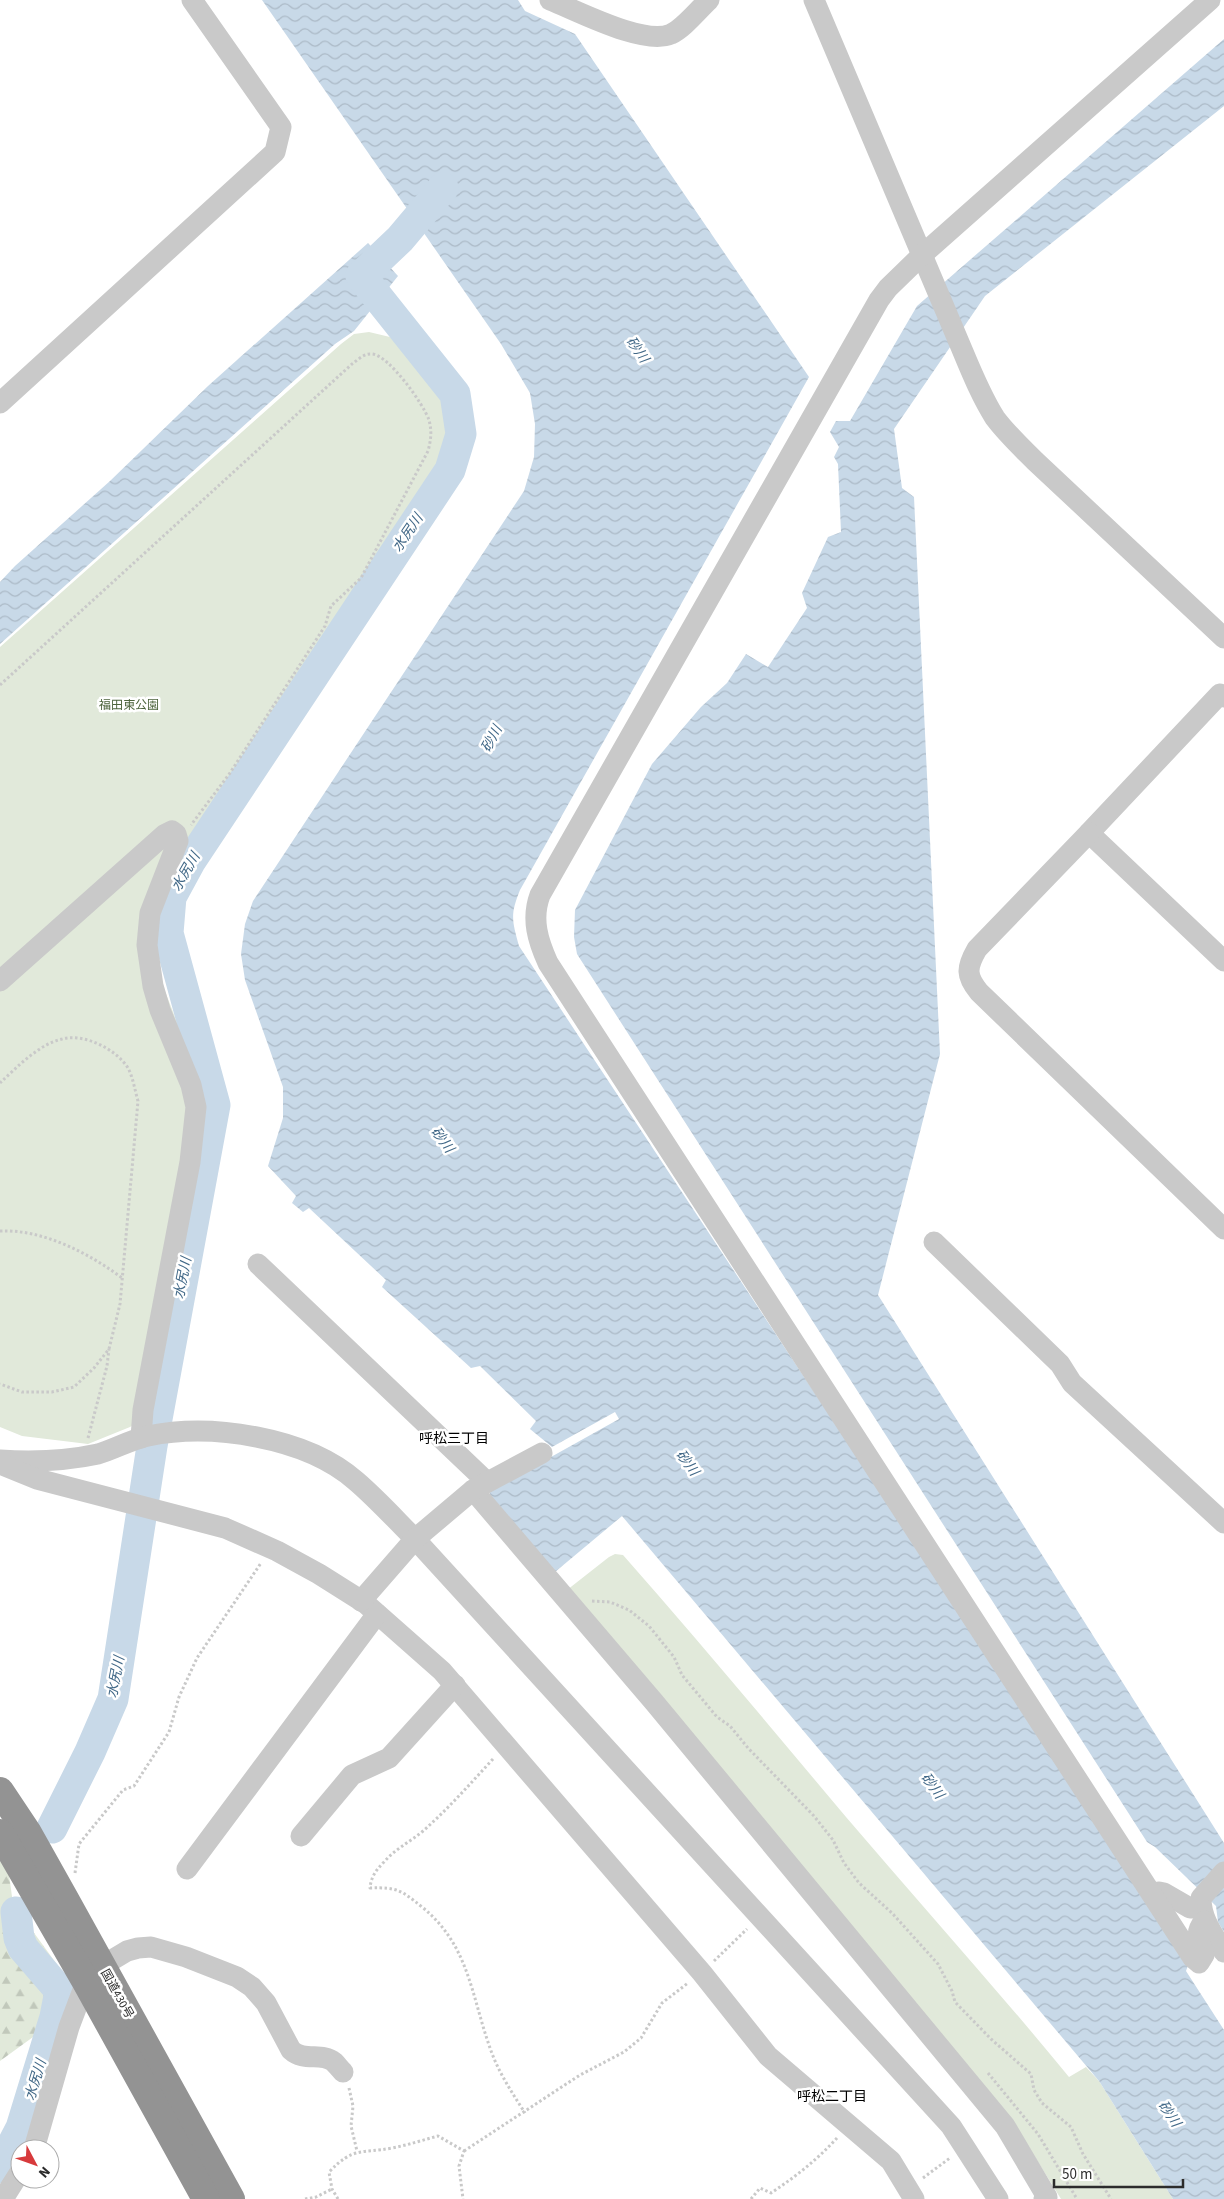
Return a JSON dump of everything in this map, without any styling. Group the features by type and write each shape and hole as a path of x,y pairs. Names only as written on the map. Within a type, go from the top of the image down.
{"highway":[{"name":"国道430号","path":"0,1791 66,1899 94,1974 206,2199"},
{"name":"国道430号","path":"0,1833 94,1974 231,2199"}],"street":[{"path":"0,402 275,152 281,128 192,0"},
{"path":"550,0 631,33 657,38 673,34 709,0"},
{"path":"814,0 985,401 1013,439 1224,638"},
{"path":"1210,0 924,261 892,284 879,300 540,895 536,905 535,924 548,964 1193,1958 1199,1964 1204,1955 1198,1936 1202,1909 1224,1872"},
{"path":"1224,697 1220,694 977,950 970,962 970,980 979,992 1224,1229"},
{"path":"0,981 164,835 172,831 176,834 178,841 150,913 147,945 153,986 160,1010 188,1077 196,1107 190,1162 143,1410 151,1436"},
{"path":"1089,834 1224,961"},
{"path":"934,1242 1060,1364 1072,1383 1224,1523"},
{"path":"258,1264 480,1486 654,1702 1005,2126 1048,2197 1044,2199"},
{"path":"0,1462 38,1462 98,1454 151,1436 239,1434 283,1442 316,1455 355,1480 415,1539 951,2126 998,2199"},
{"path":"187,1868 415,1539 480,1486 542,1453"},
{"path":"0,1462 37,1479 225,1528 272,1548 319,1574 369,1608 442,1671 507,1744 702,1973 768,2056 891,2161 911,2194"},
{"path":"301,1836 352,1775 389,1758 454,1685"},
{"path":"1153,1896 1159,1892 1164,1893 1190,1908 1202,1909"},
{"path":"1202,1909 1224,1952"},
{"path":"37,2139 69,2026 94,1974 127,1951 138,1948 151,1948 186,1957 237,1977 252,1987 266,2003 291,2050 296,2055 325,2058 334,2062 343,2072"},
{"path":"3,2199 10,2188"}],"path":[{"path":"0,684 352,364 365,355 374,354 384,358 419,402 429,419 431,435 428,451 361,578 331,606 325,626 230,773 178,841"},
{"path":"0,1083 28,1057 62,1038 82,1039 104,1046 122,1060 129,1070 138,1101 120,1304 107,1366 84,1456"},
{"path":"0,1231 15,1230 62,1243 110,1269 122,1278"},
{"path":"0,1384 22,1392 52,1392 74,1387 110,1349"},
{"path":"66,1899 74,1881 78,1844 123,1790 134,1786 169,1732 179,1697 197,1658 272,1548"},
{"path":"592,1601 610,1602 629,1610 648,1626 674,1657 682,1675 717,1717 730,1726 748,1748 814,1816 833,1840 844,1863 859,1883 892,1913 938,1964 952,1991 955,2002 991,2039 1031,2074 1034,2090 1042,2103 1071,2127 1083,2154 1110,2199"},
{"path":"507,1744 450,1806 422,1832 396,1850 383,1862 371,1879 370,1888 392,1888 406,1895 436,1919 449,1934 465,1966 489,2046 501,2075 525,2113"},
{"path":"463,2199 460,2166 464,2151 525,2113 580,2075 624,2052 641,2038 662,2003 702,1973 760,1916"},
{"path":"343,2072 350,2088 352,2106 351,2126 358,2151"},
{"path":"751,2199 760,2188 771,2193 817,2159 849,2124"},
{"path":"338,2199 332,2189 330,2172 340,2161 358,2151 392,2148 438,2136 464,2151"},
{"path":"911,2194 965,2147"},
{"path":"305,2199 316,2197 332,2189"}],"green space":[{"name":"福田東公園","path":"369,332 390,337 420,364 438,390 450,417 449,452 179,863 157,924 159,970 163,986 195,1069 148,1415 130,1427 88,1444 22,1436 0,1427 0,647 341,344 354,334"},
{"path":"615,1554 623,1555 651,1587 1069,2077 1086,2067 1099,2081 1173,2199 1061,2199 1017,2128 567,1590"},
{"path":"0,1856 8,1867 13,1904 61,1970 51,2024 0,2061"}],"water":[{"name":"砂川","path":"262,0 518,0 525,11 575,34 809,377 520,890 513,912 515,930 519,946 1190,1960 1186,1971 1224,2030 1224,2199 1173,2199 1099,2081 622,1516 555,1572 490,1498 490,1491 619,1419 615,1412 552,1447 530,1429 536,1421 480,1366 471,1368 382,1287 386,1280 309,1208 303,1212 292,1203 296,1196 268,1166 283,1118 283,1087 245,980 241,954 245,924 253,901 524,491 534,457 535,424 530,393 501,344"},
{"path":"1224,39 1224,106 985,296 894,429 902,488 914,497 940,1054 878,1295 1224,1843 1224,1932 1218,1922 1216,1906 1155,1847 1147,1842 577,954 574,937 575,910 652,764 701,707 727,683 746,654 768,667 807,608 802,593 828,537 841,532 838,464 834,457 839,447 830,432 836,421 850,421 917,306"},
{"path":"368,243 398,276 354,331 335,344 0,644 0,582 15,566 110,481 208,386"}],"waterway":[{"name":"水尻川","path":"52,1828 90,1752 113,1699 152,1446 215,1105 168,933 171,897 190,862 450,470 461,434 455,394 361,276 400,239 443,188"},
{"name":"水尻川","path":"0,2168 21,2128 55,2017 60,1991 23,1948 19,1938 16,1912"}],"district":[{"name":"呼松三丁目","path":"454,1439"},
{"name":"呼松二丁目","path":"832,2097"}]}
